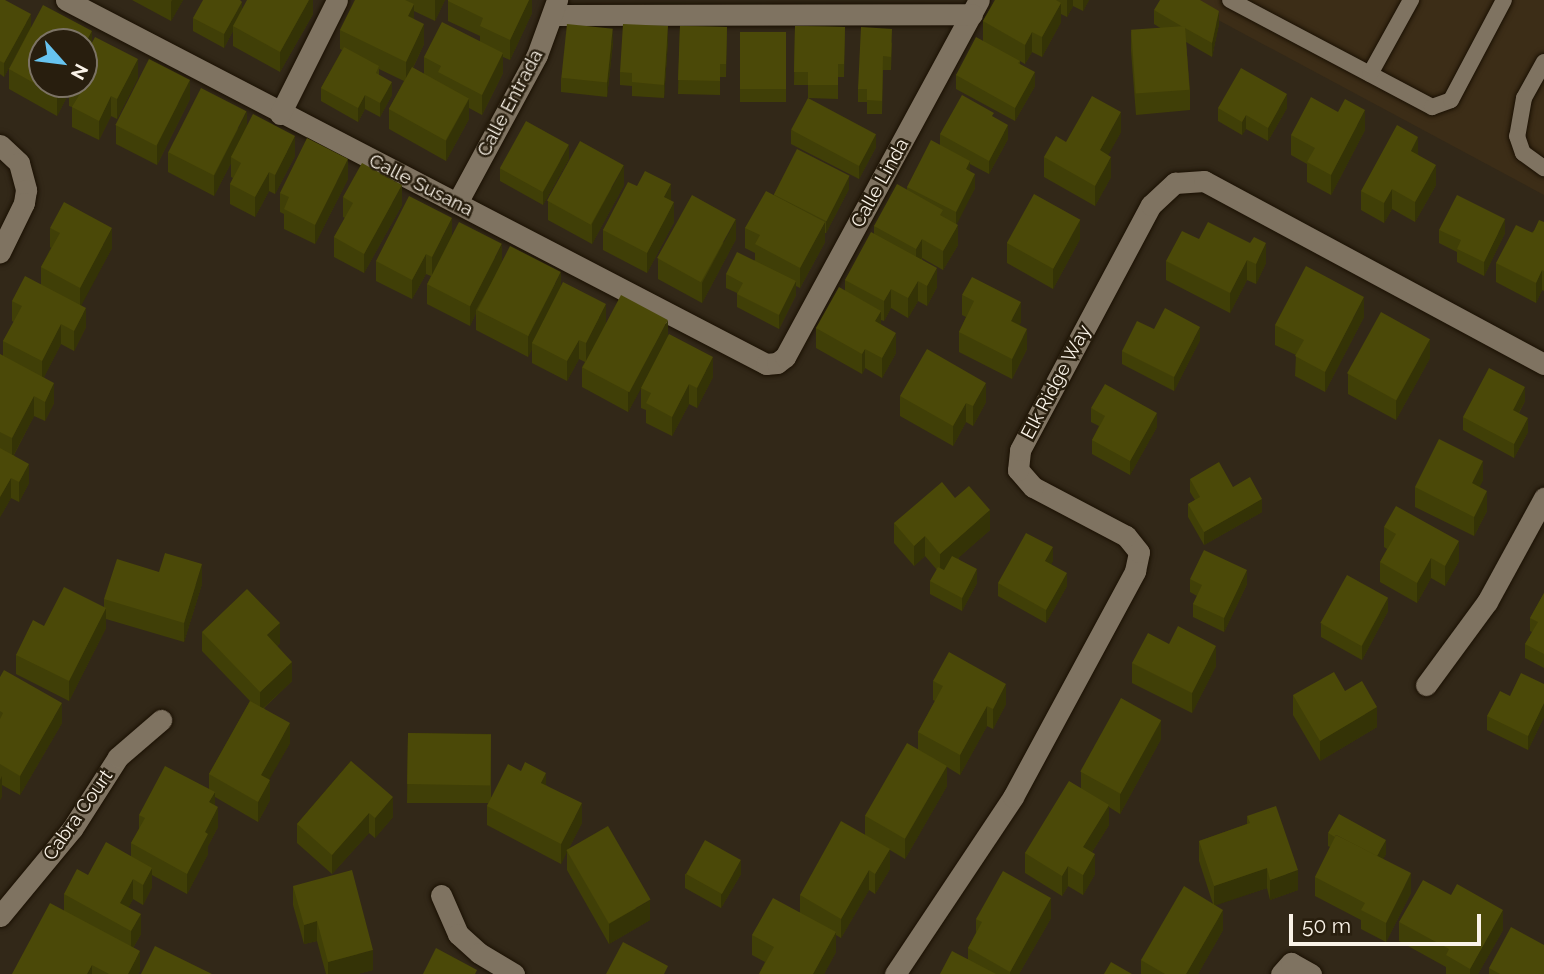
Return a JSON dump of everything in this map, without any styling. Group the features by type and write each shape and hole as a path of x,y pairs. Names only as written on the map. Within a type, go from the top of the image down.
{"street":[{"name":"Calle Susana","path":"65,0 758,362 777,363"},
{"path":"280,114 337,0"},
{"path":"555,8 976,7"},
{"name":"Calle Linda","path":"777,363 785,357 976,7"},
{"name":"Calle Entrada","path":"457,203 537,55 555,8"},
{"path":"0,145 19,163 26,190 24,203 0,253"},
{"name":"Elk Ridge Way","path":"895,974 1013,797 1135,571 1139,552 1126,536 1033,486 1018,470 1020,450 1151,205 1175,183 1204,180 1544,364"},
{"path":"1426,685 1487,602 1544,498"},
{"name":"Cabra Court","path":"0,916 72,829 118,757 161,720"},
{"path":"441,895 458,934 479,953 514,974"},
{"path":"1281,974 1291,963 1311,974"}],"lane":[{"path":"1230,0 1432,107 1451,100 1504,0"},
{"path":"1370,74 1411,0"},
{"path":"1544,62 1524,98 1517,136 1523,153 1544,167"}],"shaded area":[{"path":"1181,0 1544,0 1544,195"}],"building":[{"path":"0,0 31,14 4,63 0,61"},
{"path":"203,0 242,2 224,34 193,18"},
{"path":"247,0 309,0 280,52 233,26"},
{"path":"355,0 405,0 414,4 408,16 424,24 406,62 340,30"},
{"path":"448,0 529,0 510,40 480,26 483,18"},
{"path":"995,0 1056,0 1061,3 1042,37 1032,32 1025,45 983,21"},
{"path":"1160,0 1200,0 1219,11 1212,43 1154,10"},
{"path":"43,5 86,28 31,28"},
{"path":"442,22 503,53 482,95 438,72 441,66 424,57"},
{"path":"567,24 613,29 607,83 561,78"},
{"path":"623,24 668,26 664,85 632,82 632,73 620,72"},
{"path":"680,26 727,27 726,64 720,64 720,81 678,80"},
{"path":"795,26 845,27 844,64 838,64 838,85 808,85 808,72 794,72"},
{"path":"1185,26 1189,90 1136,94 1131,30"},
{"path":"861,27 892,29 891,57 883,56 882,101 867,100 867,89 858,89"},
{"path":"740,32 786,32 786,89 740,89"},
{"path":"28,33 28,80 9,69"},
{"path":"976,37 1035,72 1015,108 956,75"},
{"path":"98,39 138,59 117,99 111,96 99,121 72,107 77,98 98,98"},
{"path":"344,47 379,66 376,73 392,82 380,103 365,95 358,108 321,88"},
{"path":"149,59 190,80 156,146 115,125"},
{"path":"412,67 469,99 446,140 389,109"},
{"path":"1241,68 1287,94 1268,128 1246,115 1242,122 1218,108"},
{"path":"201,88 246,111 214,175 168,152"},
{"path":"962,95 994,113 992,116 1008,125 989,161 940,134"},
{"path":"1092,96 1121,112 1100,150 1111,157 1095,186 1044,157 1056,136 1066,142"},
{"path":"1311,97 1338,112 1345,99 1365,110 1331,175 1307,162 1315,148 1291,135"},
{"path":"808,98 876,134 859,166 791,130"},
{"path":"253,114 295,136 275,175 269,172 255,197 230,184 241,163 231,157"},
{"path":"526,121 569,145 543,192 500,168"},
{"path":"1397,125 1418,137 1411,151 1436,165 1415,202 1392,189 1384,203 1361,191"},
{"path":"307,138 348,159 315,225 284,209 289,197 280,193"},
{"path":"931,140 970,161 966,169 975,174 956,212 907,187"},
{"path":"580,141 624,165 591,225 547,200"},
{"path":"797,149 850,176 826,221 774,194"},
{"path":"362,163 402,185 364,254 334,237 353,203 343,197"},
{"path":"645,171 671,184 664,197 674,202 647,253 603,230 628,182 637,186"},
{"path":"897,184 943,210 940,215 958,225 943,251 922,239 916,249 874,226"},
{"path":"766,191 825,222 800,268 755,244 760,235 745,228"},
{"path":"1034,194 1080,220 1053,269 1007,243"},
{"path":"692,195 736,219 701,282 657,258"},
{"path":"1457,195 1505,219 1484,262 1457,249 1461,240 1439,230"},
{"path":"409,196 452,218 432,257 426,254 412,280 376,261"},
{"path":"64,202 112,228 80,288 41,267 60,233 50,228"},
{"path":"1539,220 1544,222 1544,271 1542,270 1536,283 1496,263 1516,225 1533,233"},
{"path":"459,222 502,244 470,306 427,284"},
{"path":"1208,222 1250,243 1254,237 1266,243 1256,264 1247,260 1230,293 1166,261 1182,231 1199,239"},
{"path":"871,232 937,268 927,286 918,281 908,298 891,289 884,301 845,280"},
{"path":"510,246 561,272 528,336 477,310"},
{"path":"737,252 796,281 779,315 737,294 743,283 726,274"},
{"path":"1306,266 1364,297 1325,372 1295,356 1304,340 1275,325"},
{"path":"25,276 86,308 74,331 61,324 42,361 3,341 22,306 12,301"},
{"path":"972,277 1021,302 1011,321 1027,329 1012,359 959,332 974,301 962,295"},
{"path":"563,282 606,304 586,343 579,340 567,361 532,343"},
{"path":"839,287 881,311 875,321 896,333 882,358 865,349 862,354 816,328"},
{"path":"621,295 668,320 629,392 583,367"},
{"path":"1165,308 1200,327 1174,377 1122,351 1137,321 1154,329"},
{"path":"1381,312 1430,339 1396,400 1347,373"},
{"path":"669,334 713,357 697,388 689,384 672,417 646,403 651,393 641,388"},
{"path":"927,349 986,383 973,406 966,403 953,426 900,396"},
{"path":"0,354 54,383 45,402 34,396 12,438 0,432"},
{"path":"1489,368 1525,387 1513,410 1528,418 1514,444 1463,417"},
{"path":"1105,384 1157,413 1130,461 1092,440 1105,416 1091,408"},
{"path":"1439,439 1483,461 1472,483 1487,491 1474,517 1415,487"},
{"path":"0,448 29,464 19,482 11,478 0,497"},
{"path":"1219,462 1233,487 1250,477 1262,499 1204,532 1188,504 1200,497 1190,479"},
{"path":"942,482 955,498 969,486 990,510 940,554 925,536 914,546 894,523"},
{"path":"1396,506 1459,541 1445,566 1431,558 1417,583 1380,562 1396,534 1384,527"},
{"path":"1026,533 1053,547 1045,561 1067,573 1046,610 998,583"},
{"path":"1204,550 1247,570 1224,618 1193,604 1202,585 1190,579"},
{"path":"165,553 202,564 184,623 104,599 117,559 159,572"},
{"path":"952,556 977,569 962,598 930,581 938,567 944,570"},
{"path":"1347,575 1388,598 1361,646 1320,623"},
{"path":"64,587 106,608 69,681 16,655 33,620 44,626"},
{"path":"247,589 280,623 267,635 292,662 260,692 202,632"},
{"path":"1544,593 1544,654 1525,644 1538,622 1530,618"},
{"path":"1178,626 1216,646 1192,693 1132,663 1148,633 1169,644"},
{"path":"949,652 1006,684 993,709 987,706 960,755 918,732 943,686 933,681"},
{"path":"4,670 62,703 20,776 0,764 0,719 3,713 0,711 0,677"},
{"path":"1334,672 1345,691 1362,681 1377,707 1320,741 1293,695"},
{"path":"1521,673 1544,684 1544,703 1528,736 1487,716 1500,691 1510,696"},
{"path":"1121,698 1161,720 1121,794 1080,771"},
{"path":"250,701 290,723 261,775 270,780 258,802 209,774"},
{"path":"408,733 491,734 490,785 407,784"},
{"path":"907,743 947,766 905,839 865,816"},
{"path":"351,761 393,797 375,818 369,813 332,855 297,824"},
{"path":"525,762 546,773 541,783 582,803 561,844 487,806 508,764 521,771"},
{"path":"165,766 215,792 209,802 218,807 205,832 208,834 187,874 131,843 145,818 139,815"},
{"path":"1069,781 1109,805 1083,847 1095,854 1083,875 1068,866 1062,876 1025,853"},
{"path":"1276,806 1298,870 1270,880 1267,868 1214,886 1199,841 1250,823 1247,816"},
{"path":"1339,814 1386,840 1377,856 1328,833"},
{"path":"841,821 890,849 875,874 869,870 841,919 800,895"},
{"path":"608,826 650,900 609,924 566,850"},
{"path":"1336,835 1411,873 1386,923 1361,910 1365,903 1315,877"},
{"path":"705,840 741,860 722,894 686,874"},
{"path":"106,842 152,868 143,885 133,879 120,903 141,914 131,931 64,894 77,869 88,875"},
{"path":"352,870 373,950 328,962 317,921 304,925 293,886"},
{"path":"1003,871 1051,898 1010,972 968,948 982,922 976,919"},
{"path":"1423,880 1451,895 1457,884 1503,910 1470,969 1446,955 1449,949 1399,922"},
{"path":"1184,886 1223,910 1186,974 1165,974 1141,960"},
{"path":"773,898 836,932 813,974 759,974 774,947 752,935"},
{"path":"50,903 140,951 128,974 109,974 92,965 87,974 12,974"},
{"path":"1511,927 1544,945 1544,974 1500,974 1489,968"},
{"path":"623,942 668,966 664,974 606,974"},
{"path":"155,946 212,974 141,974"},
{"path":"436,948 477,970 475,974 423,974"},
{"path":"952,951 996,974 940,974"},
{"path":"1111,962 1132,974 1104,974"}]}
